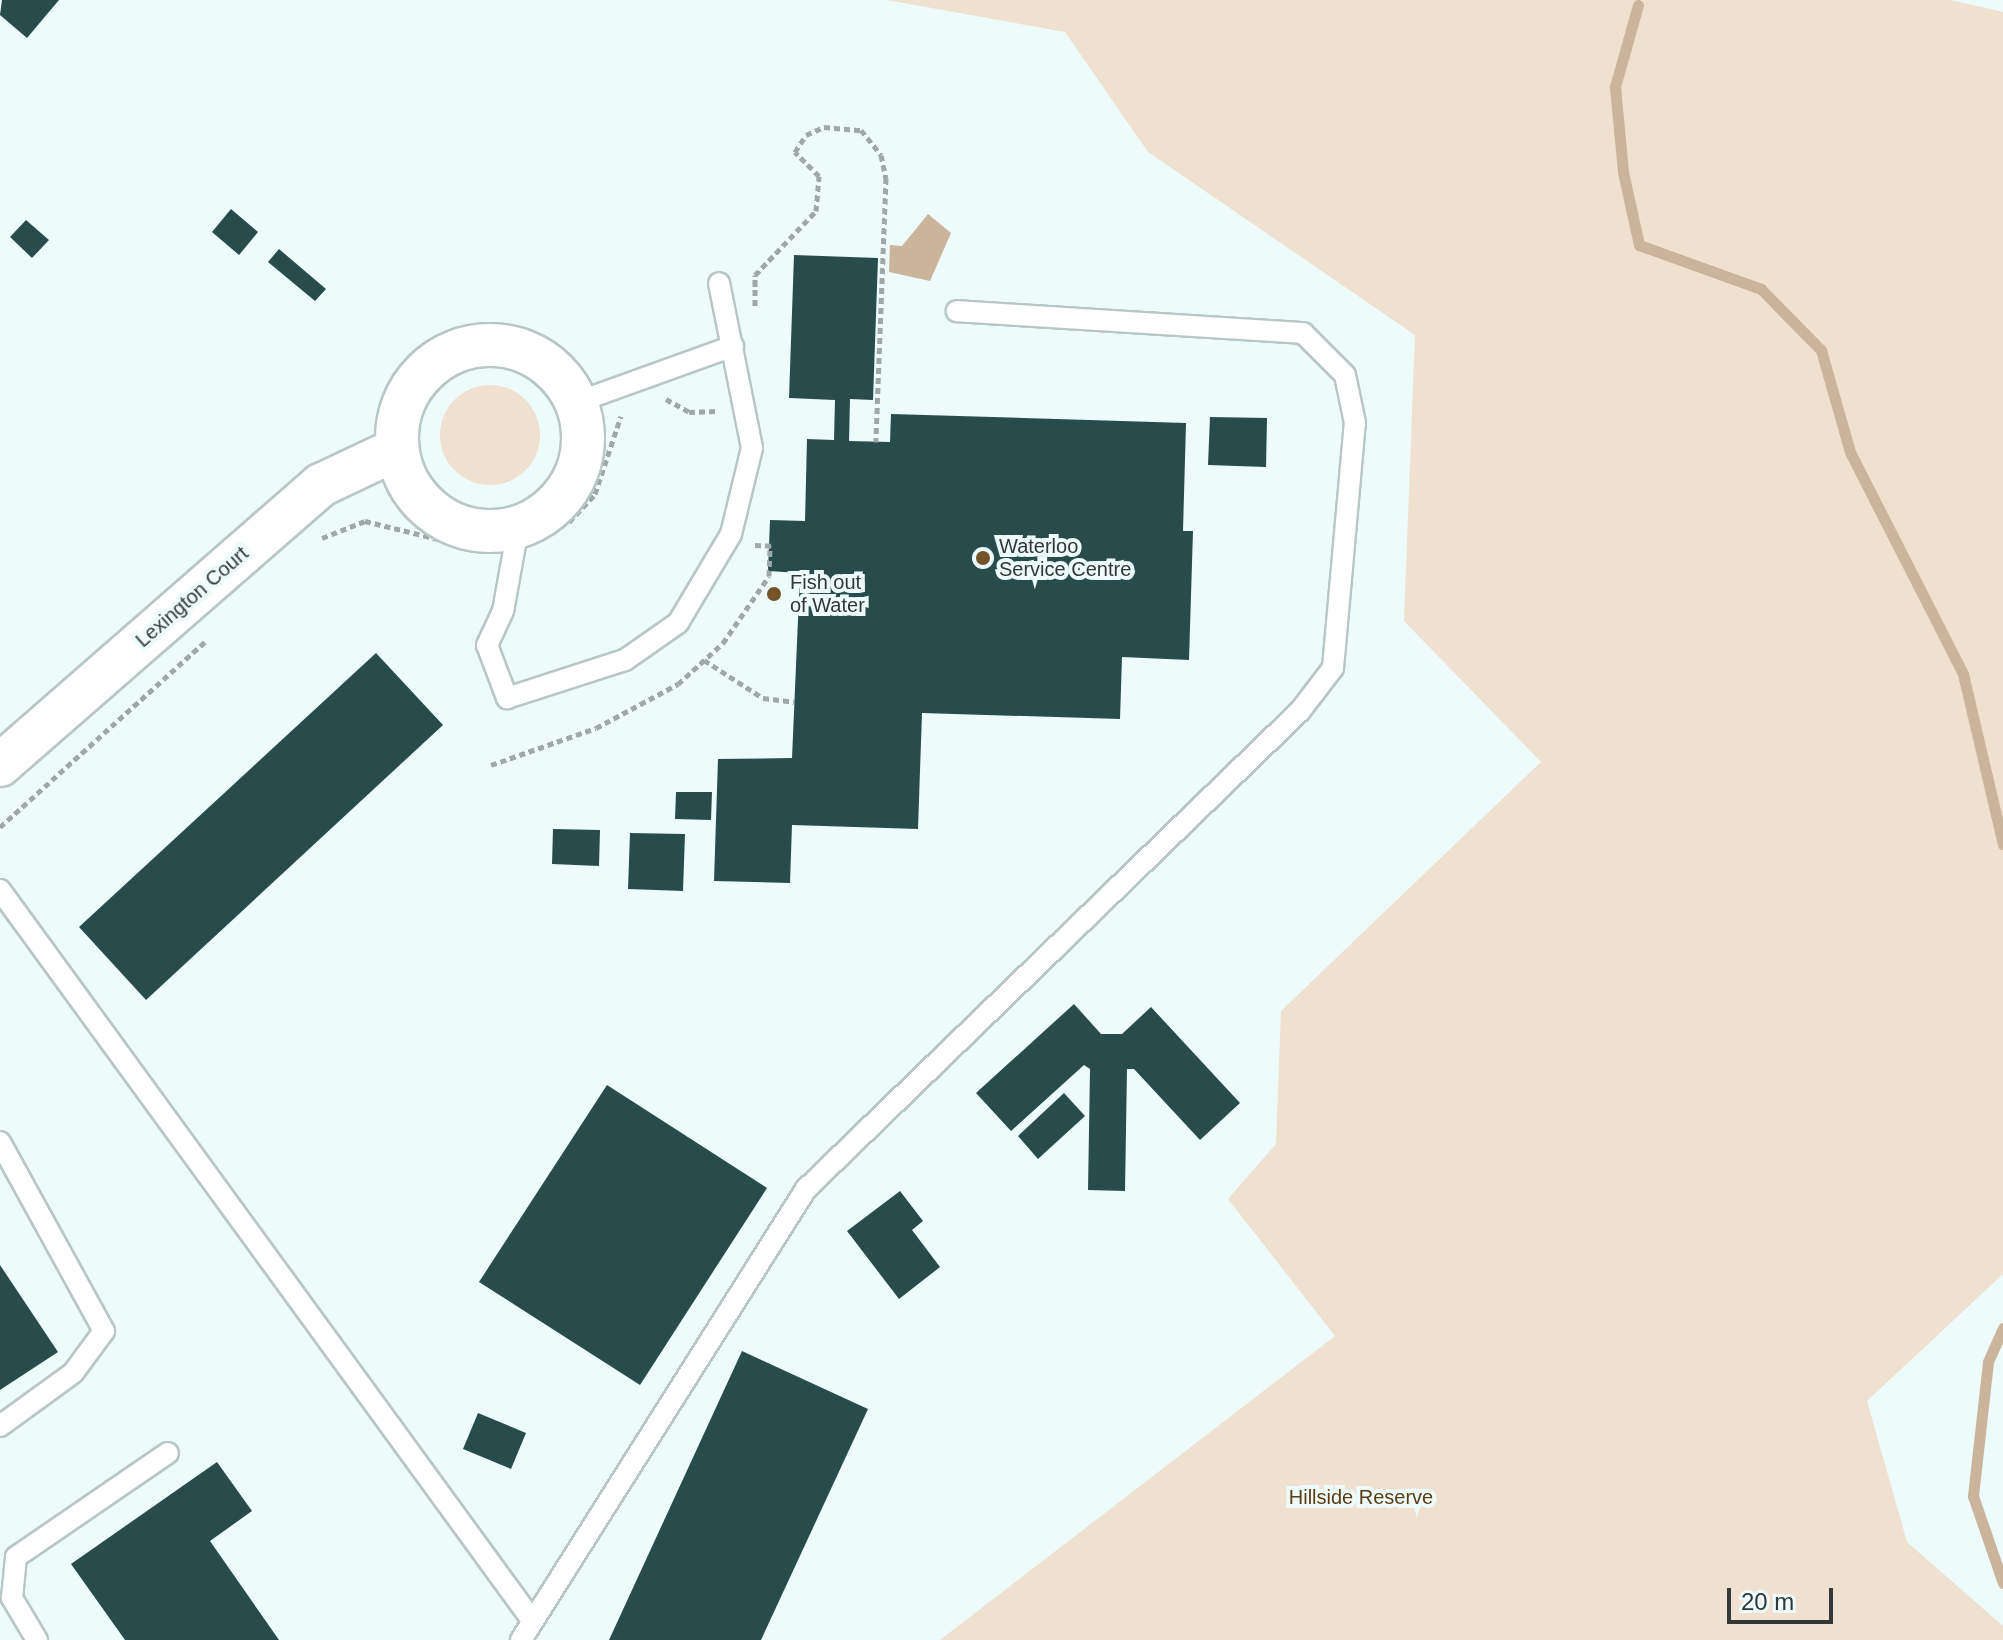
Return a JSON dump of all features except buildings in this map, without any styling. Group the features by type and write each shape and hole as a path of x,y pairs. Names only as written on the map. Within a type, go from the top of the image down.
{"street":[{"path":"472,346 508,346 541,360 575,403 583,452 571,486 547,512 516,536 453,524 426,506 406,480 397,449 399,416 413,384 439,359 472,346"},
{"name":"Lexington Court","path":"0,765 321,485 397,449"}],"lane":[{"path":"516,536 503,611 487,645 507,698 625,660 678,623 731,534 752,448 719,283"},
{"path":"521,1640 806,1189 1300,711 1333,668 1355,423 1345,375 1303,333 957,311"},
{"path":"575,403 733,346"},
{"path":"0,890 532,1620"},
{"path":"0,1142 104,1331 73,1373 0,1426"},
{"path":"37,1640 12,1598 16,1557 168,1453"}],"path":[{"path":"756,317 755,275 816,211 819,176 795,152 806,135 824,127 861,130 881,155 886,178 876,442"},
{"path":"650,404 664,398 689,412 723,411"},
{"path":"316,542 365,521 394,523 477,552 516,536 569,522 595,494 613,427 636,409"},
{"path":"491,765 596,728 678,684 723,643 769,576 772,546 752,545 754,534"},
{"path":"0,827 210,637"},
{"path":"704,660 763,698 794,702"}],"green space":[{"name":"Hillside Reserve","path":"887,0 1951,0 2003,12 2003,1274 1867,1401 1907,1542 2003,1626 2003,1640 940,1640 1335,1336 1228,1199 1276,1144 1281,1011 1541,762 1404,621 1415,335 1148,152 1065,32"},
{"path":"490,385 518,393 532,407 540,435 532,463 518,477 490,485 462,477 448,463 440,435 448,407 462,393"}],"shaded area":[{"path":"928,214 951,233 930,281 889,272 890,245 902,246"}],"waterway":[{"path":"1638,5 1615,87 1623,172 1639,245 1761,289 1821,350 1850,452 1963,674 2003,844"},
{"path":"2003,1328 1988,1362 1973,1496 2003,1583"}],"place":[{"name":"Waterloo Service Centre","path":"983,558"},
{"name":"Fish out of Water","path":"774,594"}]}
